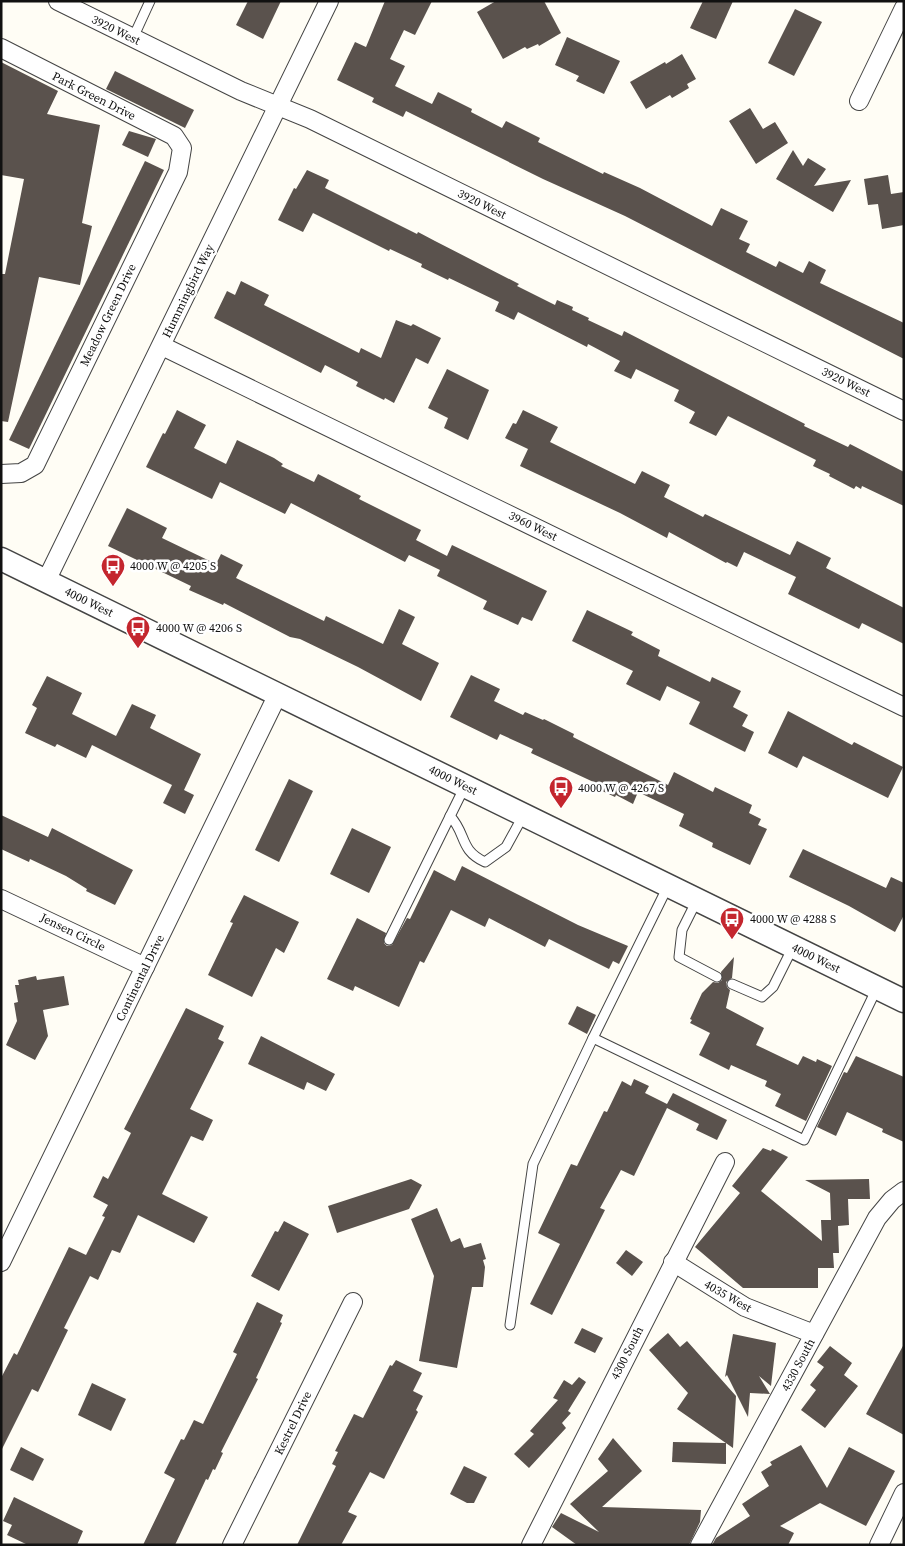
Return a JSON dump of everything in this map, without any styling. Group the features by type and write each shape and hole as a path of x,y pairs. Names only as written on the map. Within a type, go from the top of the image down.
{"street":[{"name":"3920 West","path":"58,1 241,91 310,119 904,411"},
{"name":"Hummingbird Way","path":"46,581 329,1"},
{"path":"858,101 904,8"},
{"name":"Park Green Drive","path":"1,48 174,136 182,148"},
{"name":"Meadow Green Drive","path":"1,474 21,473 34,465 178,172 182,148"},
{"name":"3960 West","path":"162,346 904,707"},
{"name":"4000 West","path":"1,559 904,1001"},
{"name":"Continental Drive","path":"2,1256 278,694"},
{"name":"Jensen Circle","path":"1,899 145,967"},
{"name":"4300 South","path":"531,1545 672,1262 725,1162"},
{"name":"4330 South","path":"700,1545 877,1218 892,1200 904,1191"},
{"name":"4035 West","path":"672,1262 745,1307 814,1334"},
{"name":"Kestrel Drive","path":"232,1545 353,1302"},
{"path":"879,1545 904,1493"}],"lane":[{"path":"133,38 150,1"},
{"path":"389,940 465,786"},
{"path":"450,816 460,826 465,847 475,858 485,862 506,847 524,815"},
{"path":"510,1325 533,1164 668,885"},
{"path":"697,900 682,930 679,957 717,976"},
{"path":"732,984 762,998 773,988 793,947"},
{"path":"593,1038 804,1140 877,988"}],"building":[{"path":"248,1 281,1 263,39 236,25"},
{"path":"385,1 432,1 415,35 404,30 390,59 405,66 395,86 432,104 438,92 472,109 471,112 502,128 506,121 540,138 538,142 603,174 604,172 640,188 712,226 721,208 748,221 739,239 750,244 746,252 776,267 779,261 803,273 809,261 826,270 820,283 904,323 904,359 625,216 543,179 406,111 403,117 372,102 374,98 337,80 355,42 366,47"},
{"path":"496,1 544,1 561,33 539,46 538,44 527,49 525,47 503,59 477,12"},
{"path":"703,1 733,1 716,39 690,28"},
{"path":"795,9 822,22 794,76 768,63"},
{"path":"567,37 620,61 604,94 576,81 579,76 555,65"},
{"path":"682,54 696,79 687,84 689,88 672,98 670,95 646,109 630,82"},
{"path":"1,62 58,91 47,114 100,125 82,223 92,226 80,285 39,277 8,422 1,421 1,274 5,274 24,179 1,175"},
{"path":"115,71 194,110 185,128 106,89"},
{"path":"750,108 763,129 775,122 788,143 756,164 729,121"},
{"path":"129,131 156,139 148,157 122,145"},
{"path":"793,150 803,166 808,158 826,169 814,186 851,180 833,212 776,179"},
{"path":"145,161 164,170 29,449 9,440"},
{"path":"307,170 329,180 325,188 417,234 418,232 519,284 517,286 555,305 557,300 573,307 572,310 589,318 588,320 622,336 624,331 805,424 804,426 848,447 850,444 904,472 904,506 862,486 861,489 856,486 854,489 813,466 816,460 728,416 716,436 689,423 695,412 674,401 679,390 636,369 631,379 614,371 620,361 588,344 587,347 518,312 514,320 495,311 499,302 449,278 448,280 421,267 422,264 390,249 389,251 313,213 303,232 278,220 294,188 296,189"},
{"path":"888,175 891,194 904,192 904,225 882,229 878,204 868,205 864,179"},
{"path":"241,281 269,295 264,305 359,353 361,348 381,358 396,320 411,326 413,324 441,338 428,364 416,358 394,403 356,386 358,382 325,365 321,373 214,318 227,291 235,295"},
{"path":"447,369 489,390 468,440 444,428 448,418 428,408"},
{"path":"177,410 206,425 194,448 226,464 237,440 274,458 283,464 281,466 314,482 318,474 361,496 359,499 421,530 416,540 447,556 452,545 547,591 532,621 522,617 518,625 483,609 487,601 437,576 440,570 409,555 405,562 291,503 285,514 220,482 212,499 146,467"},
{"path":"523,410 558,427 550,442 635,484 642,471 670,485 664,497 703,517 705,514 790,555 797,541 831,558 826,568 904,608 904,644 862,623 859,629 788,594 796,577 744,552 737,567 726,563 669,532 667,538 620,513 520,466 528,449 505,438 513,423 516,424"},
{"path":"127,508 167,528 162,538 216,564 221,554 243,565 236,578 324,621 326,616 383,644 399,609 415,617 402,644 439,663 421,701 358,667 300,639 290,637 224,603 223,605 189,590 191,586 108,546"},
{"path":"587,610 633,632 631,635 660,650 658,656 710,682 712,677 741,691 733,707 748,715 742,726 754,732 745,752 689,724 700,702 667,686 660,701 626,684 633,671 572,641"},
{"path":"471,675 500,689 494,701 523,715 525,712 544,719 574,734 573,737 668,785 674,772 713,792 715,787 752,805 749,813 761,819 758,825 767,829 750,865 712,847 713,843 679,826 684,814 638,792 633,804 616,795 615,797 598,789 600,785 531,753 533,749 500,734 497,740 450,717"},
{"path":"47,676 82,693 72,714 116,736 132,704 156,715 150,728 201,754 184,790 194,795 185,814 163,803 172,785 92,745 86,758 57,744 55,747 25,733 37,708 32,705"},
{"path":"788,711 852,745 854,742 903,767 888,798 803,756 797,768 768,753"},
{"path":"289,779 313,791 279,862 255,850"},
{"path":"1,815 48,837 52,828 133,870 115,905 86,891 87,889 66,876 30,859 29,862 1,849"},
{"path":"352,828 391,847 369,893 330,874"},
{"path":"803,849 886,888 891,877 904,883 904,915 895,932 849,906 789,877"},
{"path":"462,866 578,925 628,946 619,964 613,961 609,969 549,939 545,947 489,918 485,927 451,910 424,963 420,961 399,1007 355,986 353,991 327,979 357,918 386,933 384,943 387,946 392,945 407,918 410,919 434,870 455,881"},
{"path":"244,895 299,922 284,953 276,948 252,997 208,975 233,923 230,922"},
{"path":"734,957 732,978 726,982 730,990 726,1008 764,1028 756,1045 798,1065 803,1056 816,1062 817,1059 832,1066 806,1121 775,1106 781,1094 765,1086 767,1081 731,1065 729,1070 699,1055 710,1033 690,1023 692,1020 690,1019 702,993 713,982 718,983 722,980 721,972"},
{"path":"36,976 37,980 64,976 69,1005 43,1010 48,1036 35,1060 6,1045 17,1021 14,1003 18,1002 15,985 19,985 18,980"},
{"path":"577,1006 596,1015 587,1034 568,1024"},
{"path":"186,1008 224,1026 218,1039 224,1042 190,1109 213,1120 203,1141 191,1136 162,1194 208,1217 194,1243 138,1215 120,1253 112,1250 98,1280 90,1276 64,1328 68,1330 38,1392 32,1389 1,1451 1,1378 14,1353 17,1355 69,1247 86,1255 105,1217 102,1216 108,1205 93,1197 103,1176 108,1179 131,1133 124,1129"},
{"path":"261,1036 335,1074 326,1091 307,1082 304,1090 248,1064"},
{"path":"856,1056 904,1077 904,1142 882,1132 883,1129 847,1112 836,1136 817,1127 844,1072 847,1073"},
{"path":"634,1079 649,1086 645,1093 667,1104 673,1093 727,1120 717,1140 696,1130 699,1124 667,1108 634,1176 621,1170 600,1208 605,1210 552,1315 530,1304 560,1244 538,1233 571,1164 577,1166 604,1111 607,1112 622,1081 631,1086"},
{"path":"763,1148 771,1151 772,1149 788,1157 761,1191 822,1241 821,1220 831,1220 830,1193 805,1180 869,1179 870,1199 848,1199 849,1225 838,1226 839,1253 833,1253 834,1268 818,1268 818,1288 743,1288 695,1247 740,1193 732,1186"},
{"path":"411,1179 422,1185 409,1209 337,1233 328,1206"},
{"path":"437,1208 451,1242 460,1238 464,1248 481,1243 486,1259 483,1260 485,1267 483,1287 472,1287 457,1368 419,1361 434,1276 411,1219"},
{"path":"284,1221 309,1234 279,1291 251,1276 275,1231 278,1232"},
{"path":"626,1250 643,1262 632,1276 616,1263"},
{"path":"257,1302 283,1315 280,1322 282,1323 256,1378 258,1379 221,1452 223,1453 215,1470 213,1469 208,1480 206,1479 175,1545 143,1545 175,1479 164,1473 181,1439 184,1440 194,1420 203,1424 237,1354 233,1352"},
{"path":"582,1328 603,1338 595,1353 574,1343"},
{"path":"668,1333 680,1347 687,1341 736,1396 733,1448 677,1409 688,1393 649,1350"},
{"path":"733,1334 776,1343 771,1386 759,1376 770,1394 750,1393 748,1417 727,1375 725,1377"},
{"path":"904,1344 904,1435 866,1414"},
{"path":"830,1346 852,1363 844,1375 858,1386 825,1428 801,1410 816,1390 810,1385 824,1367 817,1362"},
{"path":"396,1360 422,1373 413,1391 423,1396 416,1410 418,1412 384,1479 370,1472 348,1512 357,1516 341,1545 297,1545 336,1466 332,1464 338,1452 335,1451 354,1414 363,1418 390,1365 392,1366"},
{"path":"579,1377 586,1382 568,1411 571,1413 562,1423 566,1428 529,1468 514,1454 534,1434 530,1431 558,1400 553,1398 564,1380 572,1385"},
{"path":"92,1383 126,1399 111,1431 78,1415"},
{"path":"613,1438 642,1471 602,1507 701,1510 700,1522 689,1545 577,1545 552,1527 561,1513 599,1532 570,1504 608,1471 598,1459"},
{"path":"673,1442 726,1443 726,1464 672,1462"},
{"path":"801,1445 827,1488 849,1447 895,1471 866,1526 820,1503 780,1526 794,1533 788,1545 712,1545 716,1538 750,1516 742,1504 769,1486 761,1472 772,1465 770,1462"},
{"path":"21,1447 44,1459 33,1481 10,1470"},
{"path":"464,1466 487,1477 474,1503 467,1503 450,1494"},
{"path":"14,1497 83,1531 77,1545 28,1545 7,1535 12,1525 3,1521"}],"place":[{"name":"4000 W @ 4205 S","path":"113,587"},
{"name":"4000 W @ 4206 S","path":"138,649"},
{"name":"4000 W @ 4267 S","path":"561,809"},
{"name":"4000 W @ 4288 S","path":"732,940"}]}
